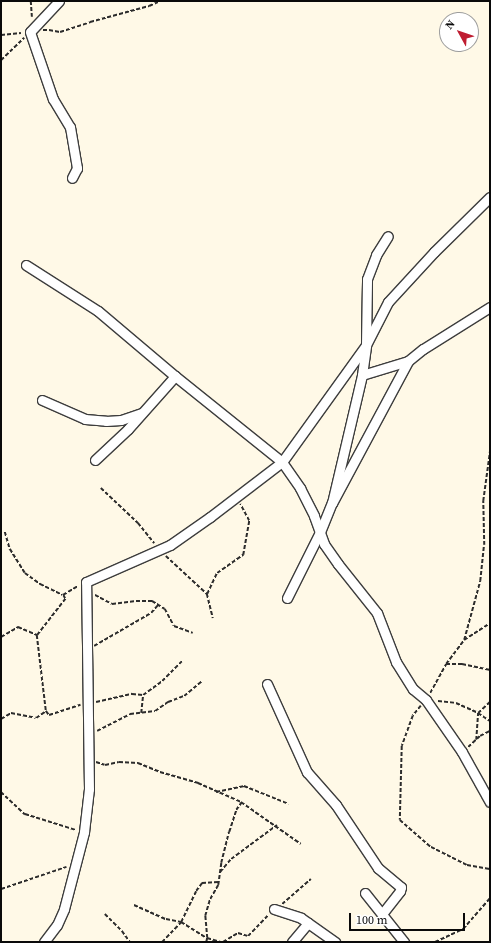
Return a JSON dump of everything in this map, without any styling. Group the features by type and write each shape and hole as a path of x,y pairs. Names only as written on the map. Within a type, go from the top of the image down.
{"street":[{"path":"59,1 30,32 53,99 70,127 77,168 72,178"},
{"path":"44,942 57,925 64,909 84,832 90,789 87,703 86,586 170,544 237,497 282,462 366,345 388,302 434,252 490,197"},
{"path":"332,503 362,375 366,345 367,279 376,255 388,236"},
{"path":"26,265 98,311 175,376 282,462 300,488 314,516 324,544 377,613 396,662 414,689 426,700 462,752 490,802"},
{"path":"362,375 408,361 423,349 490,306"},
{"path":"287,598 320,532 332,503 408,361"},
{"path":"95,460 144,412 175,376"},
{"path":"42,400 85,419 92,420 121,420 144,412"},
{"path":"267,684 307,772 336,804 378,868 401,887 400,891 382,914"},
{"path":"365,894 404,942"},
{"path":"274,909 301,918 336,942"},
{"path":"292,942 308,923"}],"path":[{"path":"31,1 32,18"},
{"path":"1,35 49,30 60,32 149,6 160,1"},
{"path":"1,60 30,32"},
{"path":"464,640 480,581 484,545 483,501 490,450"},
{"path":"207,594 217,574 243,555 249,522 237,497"},
{"path":"5,532 10,549 25,573 40,584 63,595 86,586 112,604 152,601 166,608 174,626 194,633"},
{"path":"63,595 65,599 37,635 46,711 49,715 66,708 87,703 132,694 143,695 162,681 182,661"},
{"path":"87,648 100,644 151,613 159,605"},
{"path":"490,623 464,640 446,664 426,700 413,716 402,746 400,820 431,847 467,865 490,869"},
{"path":"1,637 18,627 37,635"},
{"path":"446,664 462,664 490,670"},
{"path":"88,735 130,714 155,711 168,702 184,696 202,681"},
{"path":"141,713 143,695"},
{"path":"426,700 456,703 478,713 490,721"},
{"path":"476,740 478,713 490,702"},
{"path":"1,719 11,714 36,718 46,711"},
{"path":"462,752 490,731"},
{"path":"89,760 105,765 119,762 138,763 160,772 198,783 242,802 277,825 301,844"},
{"path":"216,792 244,786 289,804"},
{"path":"1,792 25,814 84,832"},
{"path":"206,942 205,916 218,882 229,832 236,810 242,802"},
{"path":"219,874 231,859 277,825"},
{"path":"1,889 75,864"},
{"path":"162,942 181,922 196,891 202,883 218,882"},
{"path":"435,942 463,929 490,898"},
{"path":"134,905 166,919 181,922 207,938 221,942"},
{"path":"105,914 130,942"},
{"path":"229,942 230,938"}]}
